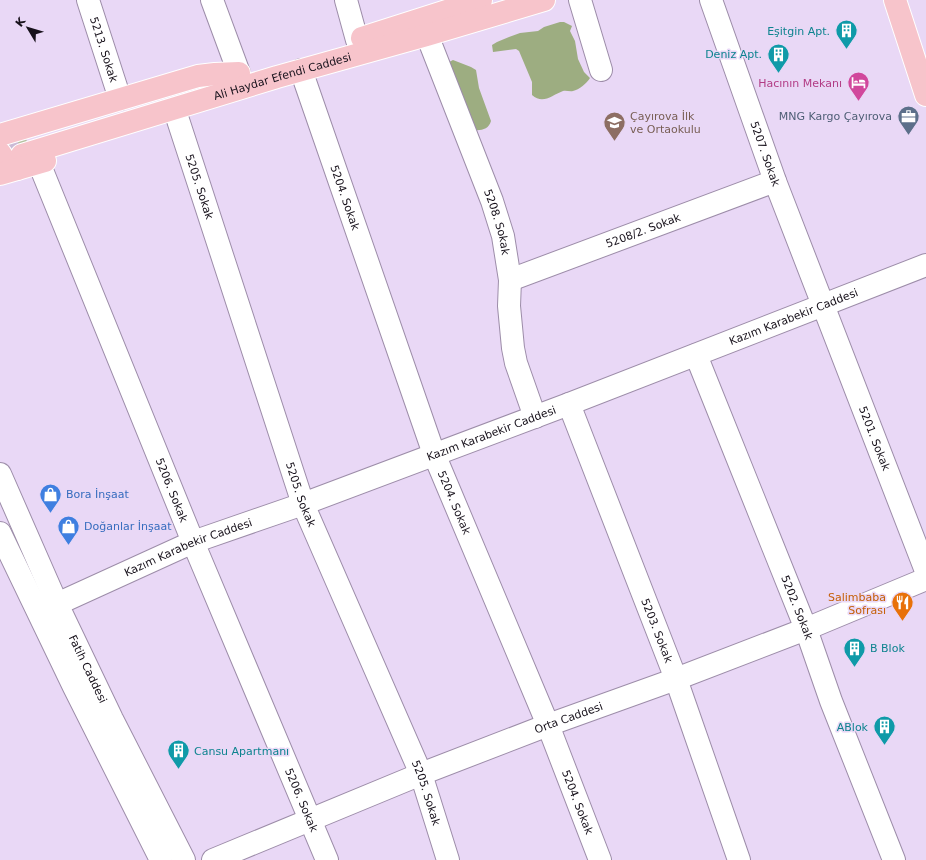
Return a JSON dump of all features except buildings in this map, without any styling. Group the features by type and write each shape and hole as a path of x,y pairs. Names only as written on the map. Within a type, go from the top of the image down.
{"main road":[{"name":"Ali Haydar Efendi Caddesi","path":"11,152 239,73 357,40 481,0"},
{"name":"Ali Haydar Efendi Caddesi","path":"11,152 427,35 544,0"},
{"path":"895,0 926,95"},
{"path":"11,152 120,99 198,76 239,73"},
{"path":"11,152 178,120 225,103 257,89 277,77"}],"street":[{"name":"5213. Sokak","path":"88,0 120,99"},
{"path":"212,0 239,73"},
{"path":"346,0 357,40"},
{"path":"580,0 601,70"},
{"name":"5207. Sokak","path":"711,0 775,180 823,306"},
{"name":"5208. Sokak","path":"427,35 492,201 503,236 510,280 510,321 513,348 516,363 535,417"},
{"name":"5204. Sokak","path":"301,70 434,454 548,725 600,860"},
{"name":"5205. Sokak","path":"178,120 303,504 421,774 448,860"},
{"name":"5206. Sokak","path":"11,152 193,542 327,860"},
{"name":"5208/2. Sokak","path":"510,280 775,180"},
{"name":"Kazım Karabekir Caddesi","path":"57,604 193,542 303,504 535,417 926,265"},
{"name":"5201. Sokak","path":"823,306 926,571"},
{"name":"5202. Sokak","path":"696,355 806,629 830,701 894,860"},
{"name":"5203. Sokak","path":"569,404 676,679 739,860"},
{"name":"Fatih Caddesi","path":"0,474 57,604 112,719 184,860"},
{"path":"0,533 74,687 161,860"},
{"name":"Orta Caddesi","path":"213,860 421,774 806,629 926,579"}],"green space":[{"path":"564,22 572,26 570,31 575,41 578,59 584,72 590,78 583,86 575,90 563,91 544,99 536,98 532,95 532,82 519,51 516,49 493,52 492,45 520,33 538,31 544,27"},
{"path":"453,60 476,70 479,88 491,121 490,124 484,129 474,130 447,63"},
{"path":"26,139 33,155 11,153 11,147 15,142"}],"tunnel":[{"path":"0,149 18,142"}],"place":[{"name":"Eşitgin Apt.","path":"846,50"},
{"name":"Deniz Apt.","path":"778,74"},
{"name":"Hacının Mekanı","path":"858,102"},
{"name":"MNG Kargo Çayırova","path":"908,136"},
{"name":"Çayırova İlk ve Ortaokulu","path":"614,142"},
{"name":"Bora İnşaat","path":"50,514"},
{"name":"Doğanlar İnşaat","path":"68,546"},
{"name":"Salimbaba Sofrası","path":"902,622"},
{"name":"B Blok","path":"854,668"},
{"name":"ABlok","path":"884,746"},
{"name":"Cansu Apartmanı","path":"178,770"}]}
